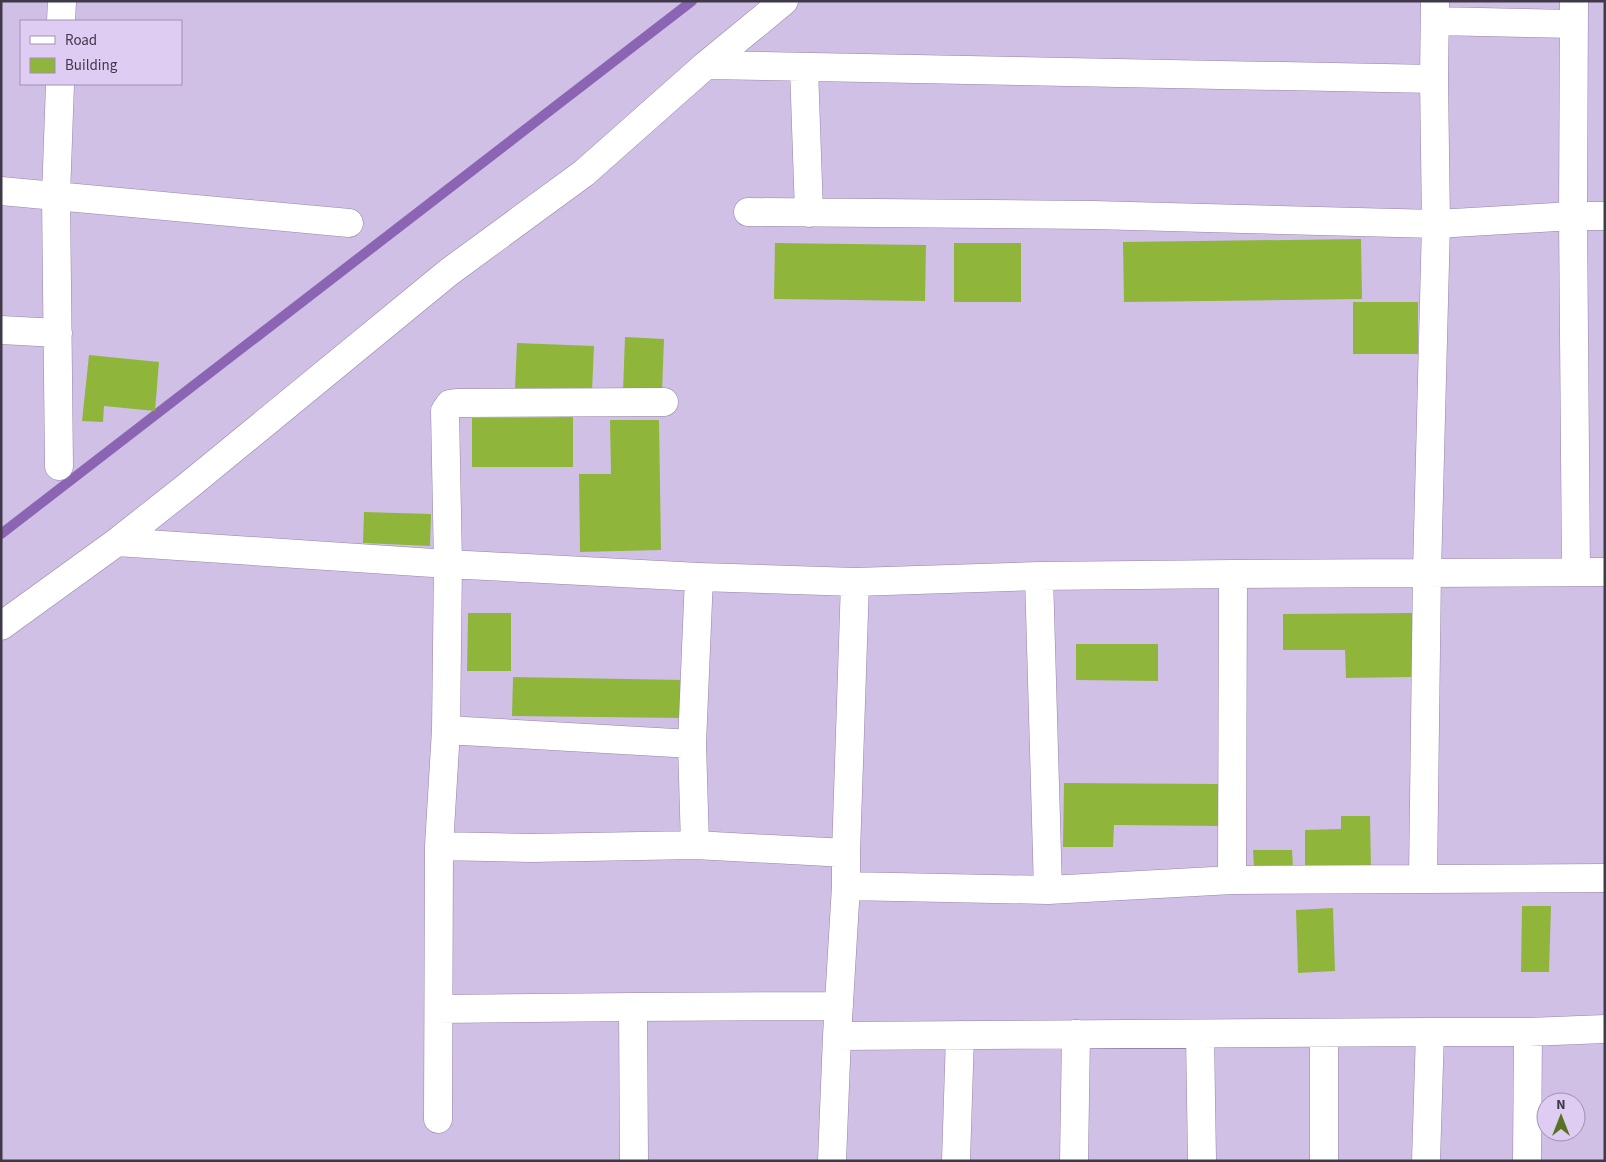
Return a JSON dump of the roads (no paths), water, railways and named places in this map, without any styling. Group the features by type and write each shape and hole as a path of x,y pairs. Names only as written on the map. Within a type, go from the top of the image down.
{"street":[{"path":"61,20 62,1"},
{"path":"1,626 116,542 196,480 449,272 584,173 706,65 784,1"},
{"path":"1423,879 1427,572 1436,224 1435,11 1574,13 1573,216 1576,572"},
{"path":"706,65 1434,78"},
{"path":"804,68 809,213"},
{"path":"59,466 56,196 60,85"},
{"path":"1,192 349,223"},
{"path":"748,212 1094,215 1436,224 1573,216 1605,216"},
{"path":"1,330 58,333"},
{"path":"438,1120 440,846 446,730 448,564 445,411 450,404 468,403 664,402"},
{"path":"116,542 448,564 699,577 855,582 1039,576 1605,572"},
{"path":"1232,880 1233,574"},
{"path":"1039,576 1048,890"},
{"path":"695,845 692,744 699,577"},
{"path":"832,1161 846,886 855,582"},
{"path":"446,730 692,744"},
{"path":"440,846 531,848 695,845 846,853"},
{"path":"846,886 1048,890 1232,880 1605,878"},
{"path":"439,1010 839,1006"},
{"path":"633,1007 634,1161"},
{"path":"837,1036 1528,1032 1605,1029"},
{"path":"1426,1161 1430,1032"},
{"path":"1527,1161 1528,1032"},
{"path":"1324,1033 1324,1161"},
{"path":"1074,1161 1076,1034"},
{"path":"1200,1034 1202,1161"},
{"path":"956,1161 960,1035"}],"waterway":[{"path":"1,534 692,1"}]}
